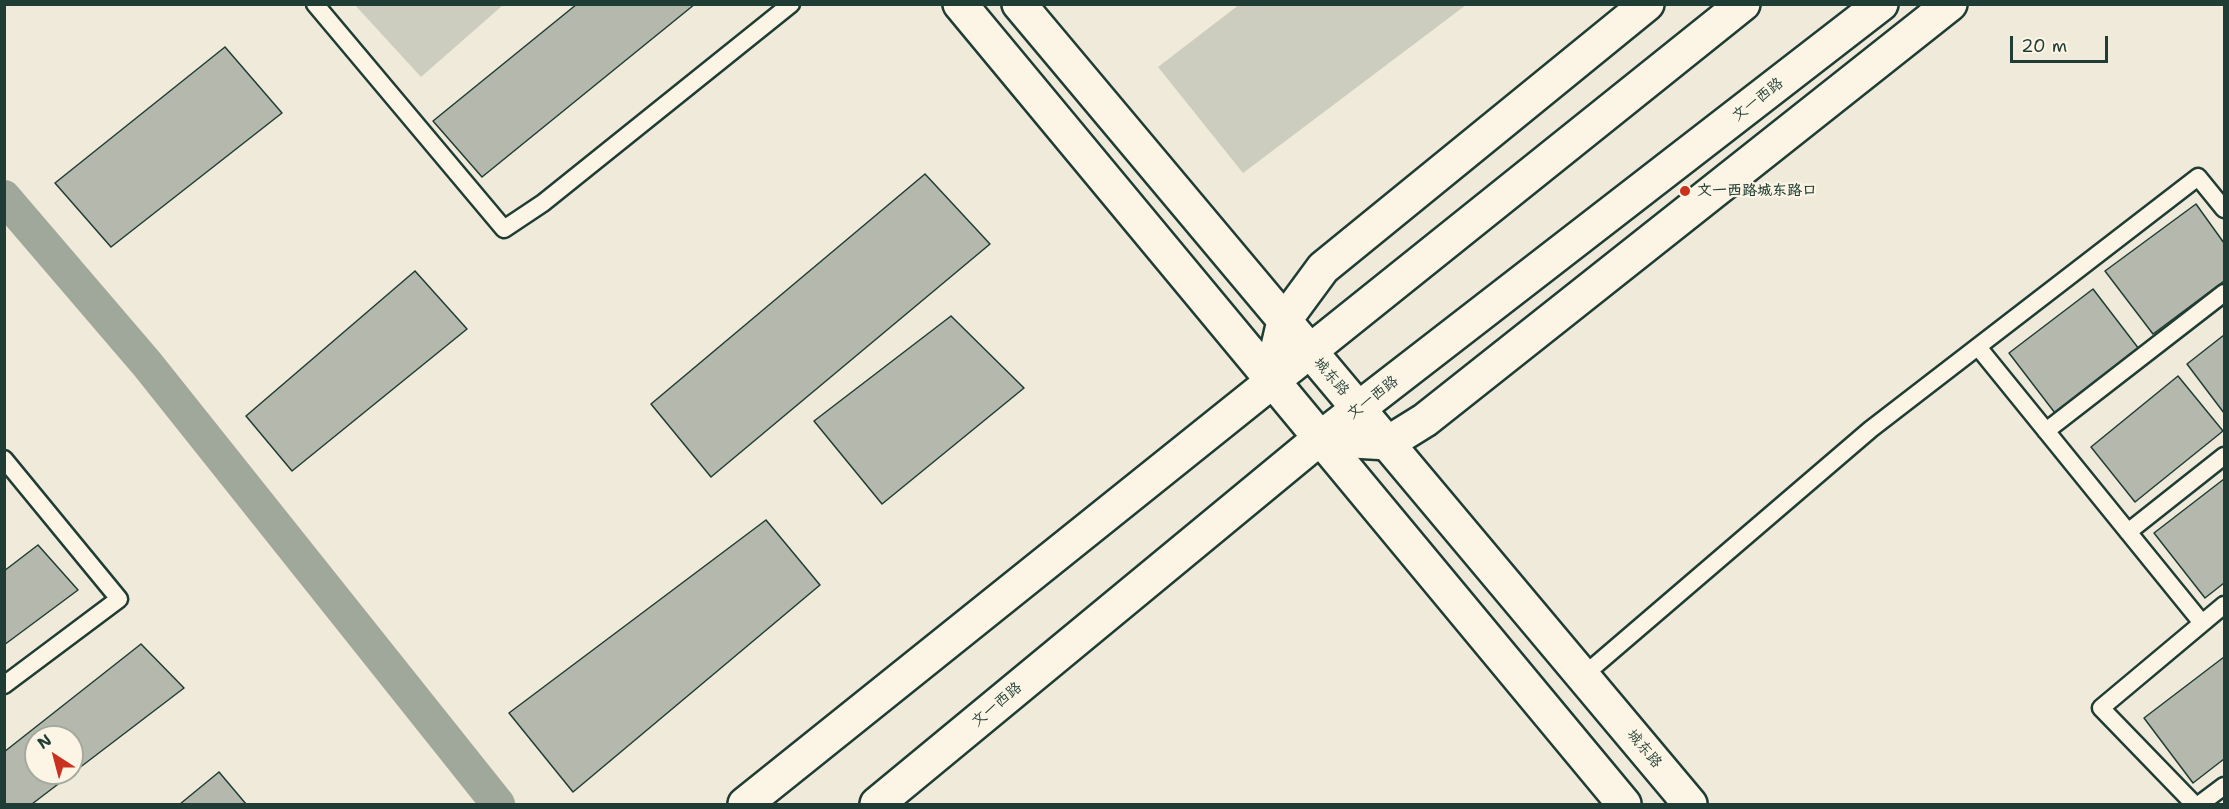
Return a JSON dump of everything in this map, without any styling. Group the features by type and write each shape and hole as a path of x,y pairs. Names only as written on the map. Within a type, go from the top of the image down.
{"main road":[{"path":"960,4 1270,381 1624,804"},
{"name":"城东路","path":"1019,4 1690,804"},
{"path":"1270,381 1284,321 1323,268 1647,4"},
{"path":"745,804 1743,4"},
{"name":"文一西路","path":"877,804 1319,439 1881,4"},
{"path":"1319,439 1388,443 1425,420 1950,4"}],"lane":[{"path":"315,4 504,229 543,203 791,4"},
{"path":"1584,675 1871,429 2198,177 2224,209"},
{"path":"2046,431 2224,293"},
{"path":"1978,347 2202,622"},
{"path":"2128,532 2224,456"},
{"path":"4,459 119,598 4,685"},
{"path":"2194,804 2101,708 2224,605"},
{"path":"2200,804 2224,786"}],"shaded area":[{"path":"1240,4 1466,5 1243,173 1158,67"},
{"path":"355,5 503,5 421,77"}],"building":[{"path":"577,4 695,4 482,177 433,121"},
{"path":"225,47 282,113 111,247 55,183"},
{"path":"925,174 990,244 711,477 651,404"},
{"path":"2196,204 2224,243 2224,281 2153,334 2105,271"},
{"path":"415,271 467,329 292,471 246,416"},
{"path":"2093,289 2139,349 2055,413 2009,353"},
{"path":"951,316 1024,388 882,504 814,421"},
{"path":"2224,335 2224,413 2187,364"},
{"path":"2178,376 2223,431 2135,502 2091,447"},
{"path":"2224,479 2224,583 2205,598 2154,533"},
{"path":"766,520 820,585 573,792 509,713"},
{"path":"38,545 78,590 4,645 4,571"},
{"path":"141,644 184,688 84,764 84,725 38,725"},
{"path":"2224,657 2224,759 2193,783 2144,718"},
{"path":"24,736 24,785 57,785 32,804 4,804 4,752"},
{"path":"219,772 246,804 180,804"}],"waterway":[{"path":"4,197 147,364 498,804"}],"place":[{"name":"文一西路城东路口","path":"1685,191"}]}
